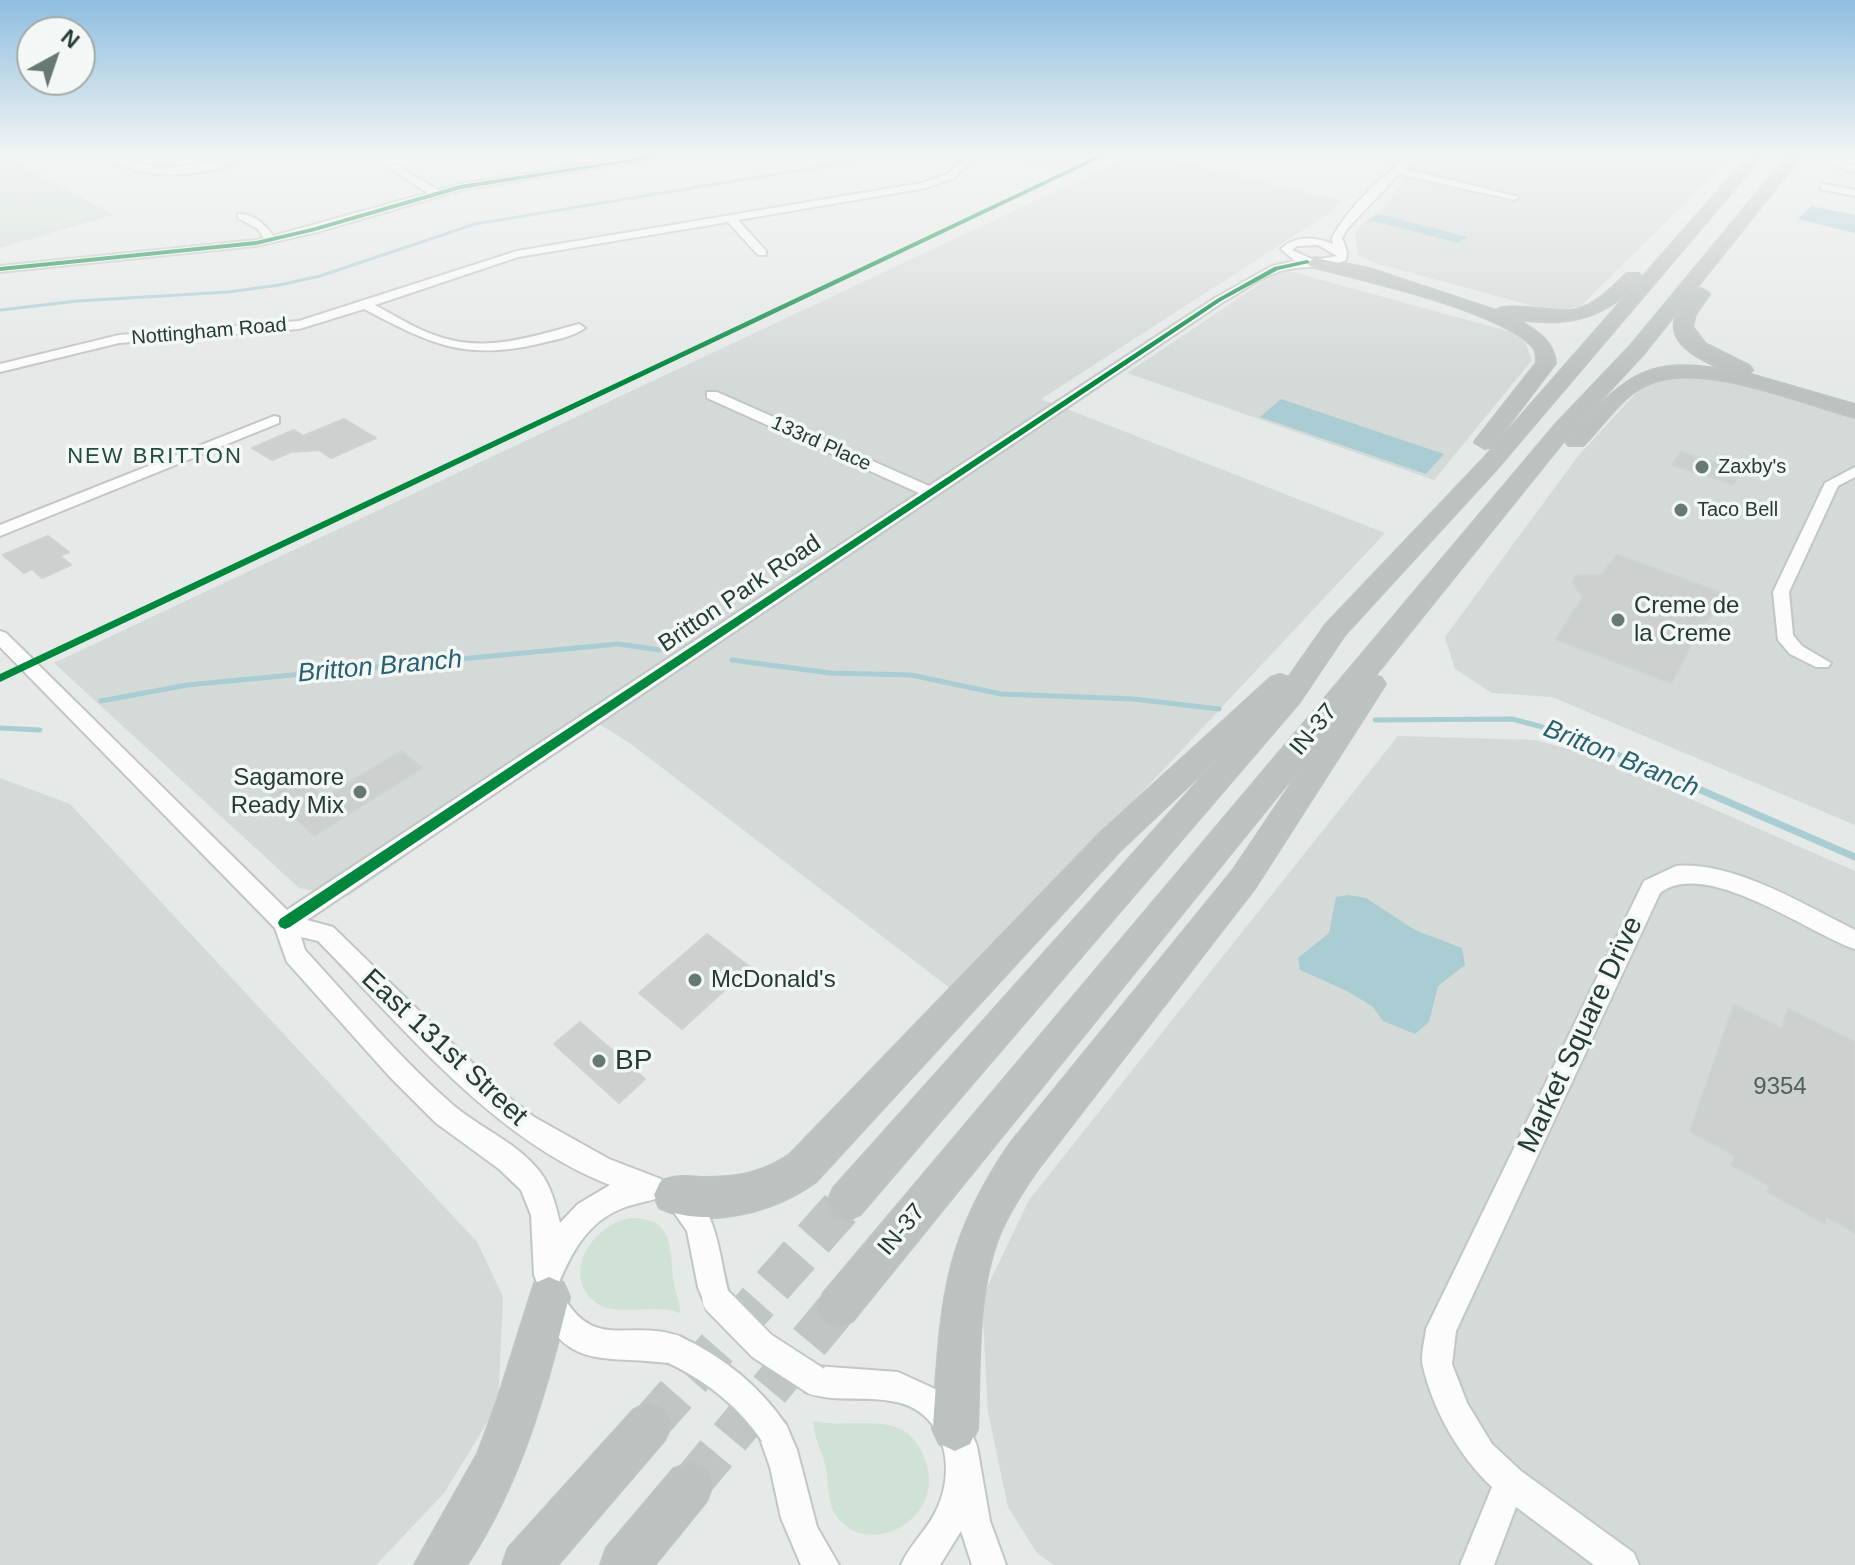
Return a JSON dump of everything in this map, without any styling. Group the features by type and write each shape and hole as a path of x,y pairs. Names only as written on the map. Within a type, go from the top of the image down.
{"highway":[{"name":"IN-37","path":"847,1201 1290,696 1335,630 1489,465 1690,229"},
{"name":"IN-37","path":"838,1307 1561,431 1636,351 1737,229"},
{"path":"1341,252 1369,267 1490,308 1560,317 1595,309 1686,234"},
{"path":"1728,240 1724,255 1683,322 1687,336 1706,353 1733,366 1855,402"},
{"path":"1311,263 1363,272 1506,320 1533,336 1547,357 1544,366 1388,570"},
{"path":"1482,527 1516,506 1636,382 1647,377 1684,372 1730,376 1855,411"},
{"path":"959,1445 963,1293 971,1256 994,1199 1025,1155 1244,879 1384,667 1407,618"},
{"path":"662,1192 734,1198 752,1195 780,1184 803,1168 1111,841 1335,630"},
{"path":"438,1565 473,1514 495,1470 523,1393 548,1286"},
{"path":"526,1565 649,1425"},
{"path":"624,1565 690,1485"}],"street":[{"path":"263,229 271,240"},
{"path":"0,269 271,240 309,229"},
{"name":"Nottingham Road","path":"0,368 107,341 280,328 323,319 508,256 666,229"},
{"path":"740,229 762,253"},
{"path":"1341,252 1338,235 1343,229"},
{"path":"1301,242 1317,238 1325,231"},
{"path":"1301,242 1319,242 1341,252"},
{"name":"Britton Park Road","path":"1219,300 1258,268 1301,242"},
{"path":"1286,249 1291,256 1311,263"},
{"name":"Britton Park Road","path":"285,923 1219,300 1276,268 1332,262 1341,252"},
{"path":"366,305 434,339 462,345 522,344 579,328"},
{"name":"133rd Place","path":"712,395 931,493"},
{"path":"0,531 274,420"},
{"path":"1822,663 1796,650 1784,636 1781,592 1832,483 1855,471"},
{"name":"East 131st Street","path":"0,637 285,923 295,955 398,1068 445,1114 514,1165 530,1181 538,1193 547,1220 548,1286"},
{"name":"Market Square Drive","path":"1622,1565 1510,1482 1481,1455 1456,1413 1437,1364 1441,1329 1652,887 1660,880 1682,873 1708,877 1733,884 1855,940"},
{"name":"East 131st Street","path":"285,923 325,934 493,1100 525,1126 601,1169 662,1192"},
{"path":"822,1565 804,1541 798,1526 787,1464 774,1433 746,1401 699,1363 673,1349 648,1345 603,1346 586,1341 562,1325 548,1286 565,1240 593,1208 620,1194 662,1192 693,1213 699,1225 709,1280 717,1300 745,1332 816,1381 848,1386 891,1385 906,1388 938,1410 959,1445 974,1521 989,1565"},
{"path":"918,1565 942,1538 951,1519 963,1482 959,1445"},
{"path":"1477,1565 1510,1482"}],"shaded area":[{"path":"0,229 65,229 0,248"},
{"path":"975,229 1305,229 1041,399 1385,533 955,992 631,744 598,723 348,896 299,888 54,663"},
{"path":"1358,229 1659,229 1581,306 1552,311 1375,263 1358,255 1355,233"},
{"path":"1282,269 1511,332 1525,342 1532,360 1434,480 1127,373"},
{"path":"1709,376 1855,417 1855,825 1552,697 1492,693 1455,669 1445,637 1578,456 1648,380 1656,377"},
{"path":"1398,736 1535,740 1590,755 1855,871 1855,1565 1054,1565 1037,1553 1008,1507 988,1412 982,1298 1029,1200"},
{"path":"0,778 70,804 477,1242 503,1297 498,1405 444,1493 376,1565 0,1565"}],"green space":[{"path":"0,229 44,229 23,232"},
{"path":"631,1218 646,1219 656,1224 668,1238 680,1313 658,1309 612,1309 594,1301 584,1289 582,1263 587,1250 606,1229"},
{"path":"814,1421 884,1425 895,1427 910,1436 921,1451 929,1478 926,1499 915,1515 900,1528 882,1534 863,1534 846,1526 831,1505 826,1466"}],"water":[{"path":"1404,229 1436,229 1467,237 1458,243"},
{"path":"1281,399 1444,454 1426,474 1260,417"},
{"path":"1349,895 1366,898 1415,930 1462,948 1465,965 1438,986 1429,1022 1415,1034 1383,1021 1372,1006 1345,990 1300,970 1298,958 1329,933 1336,897"}],"building":[{"path":"344,419 376,438 331,458 319,450 291,452 272,460 252,448 294,430 303,436"},
{"name":"Zaxby's","path":"1681,452 1741,471 1733,484 1672,465"},
{"path":"48,536 69,552 60,556 71,565 42,578 32,569 24,573 3,555"},
{"name":"Creme de la Creme","path":"1617,555 1722,593 1707,622 1703,621 1671,683 1556,639 1583,597 1572,582 1576,576 1601,575"},
{"name":"Sagamore Ready Mix","path":"401,751 422,768 314,836 260,785 290,768 324,798"},
{"name":"McDonald's","path":"707,934 750,967 682,1029 639,993"},
{"path":"1734,1005 1782,1029 1788,1009 1855,1042 1855,1233 1826,1216 1824,1223 1768,1192 1770,1186 1732,1165 1735,1156 1690,1131"},
{"name":"BP","path":"580,1022 645,1079 619,1103 554,1044"}],"waterway":[{"path":"0,310 77,301 228,292 279,285 320,276 460,229"},
{"name":"Britton Branch","path":"101,701 187,685 618,644 660,650"},
{"name":"Britton Branch","path":"732,660 830,673 911,675 1001,694 1134,699 1219,709"},
{"name":"Britton Branch","path":"1375,720 1512,719 1573,735 1685,783"},
{"name":"Britton Branch","path":"0,728 40,730"},
{"name":"Britton Branch","path":"1680,781 1855,857"}],"tunnel":[{"path":"649,1425 847,1201"},
{"path":"690,1485 838,1307"}],"cycle path":[{"path":"0,269 256,243 316,229"},
{"path":"0,678 949,229"},
{"path":"285,923 1219,300 1276,268 1307,262"}],"place":[{"name":"Zaxby's","path":"1702,467"},
{"name":"Taco Bell","path":"1681,510"},
{"name":"Creme de la Creme","path":"1618,620"},
{"name":"Sagamore Ready Mix","path":"360,792"},
{"name":"McDonald's","path":"695,980"},
{"name":"BP","path":"599,1061"}],"district":[{"name":"NEW BRITTON","path":"155,457"}]}
